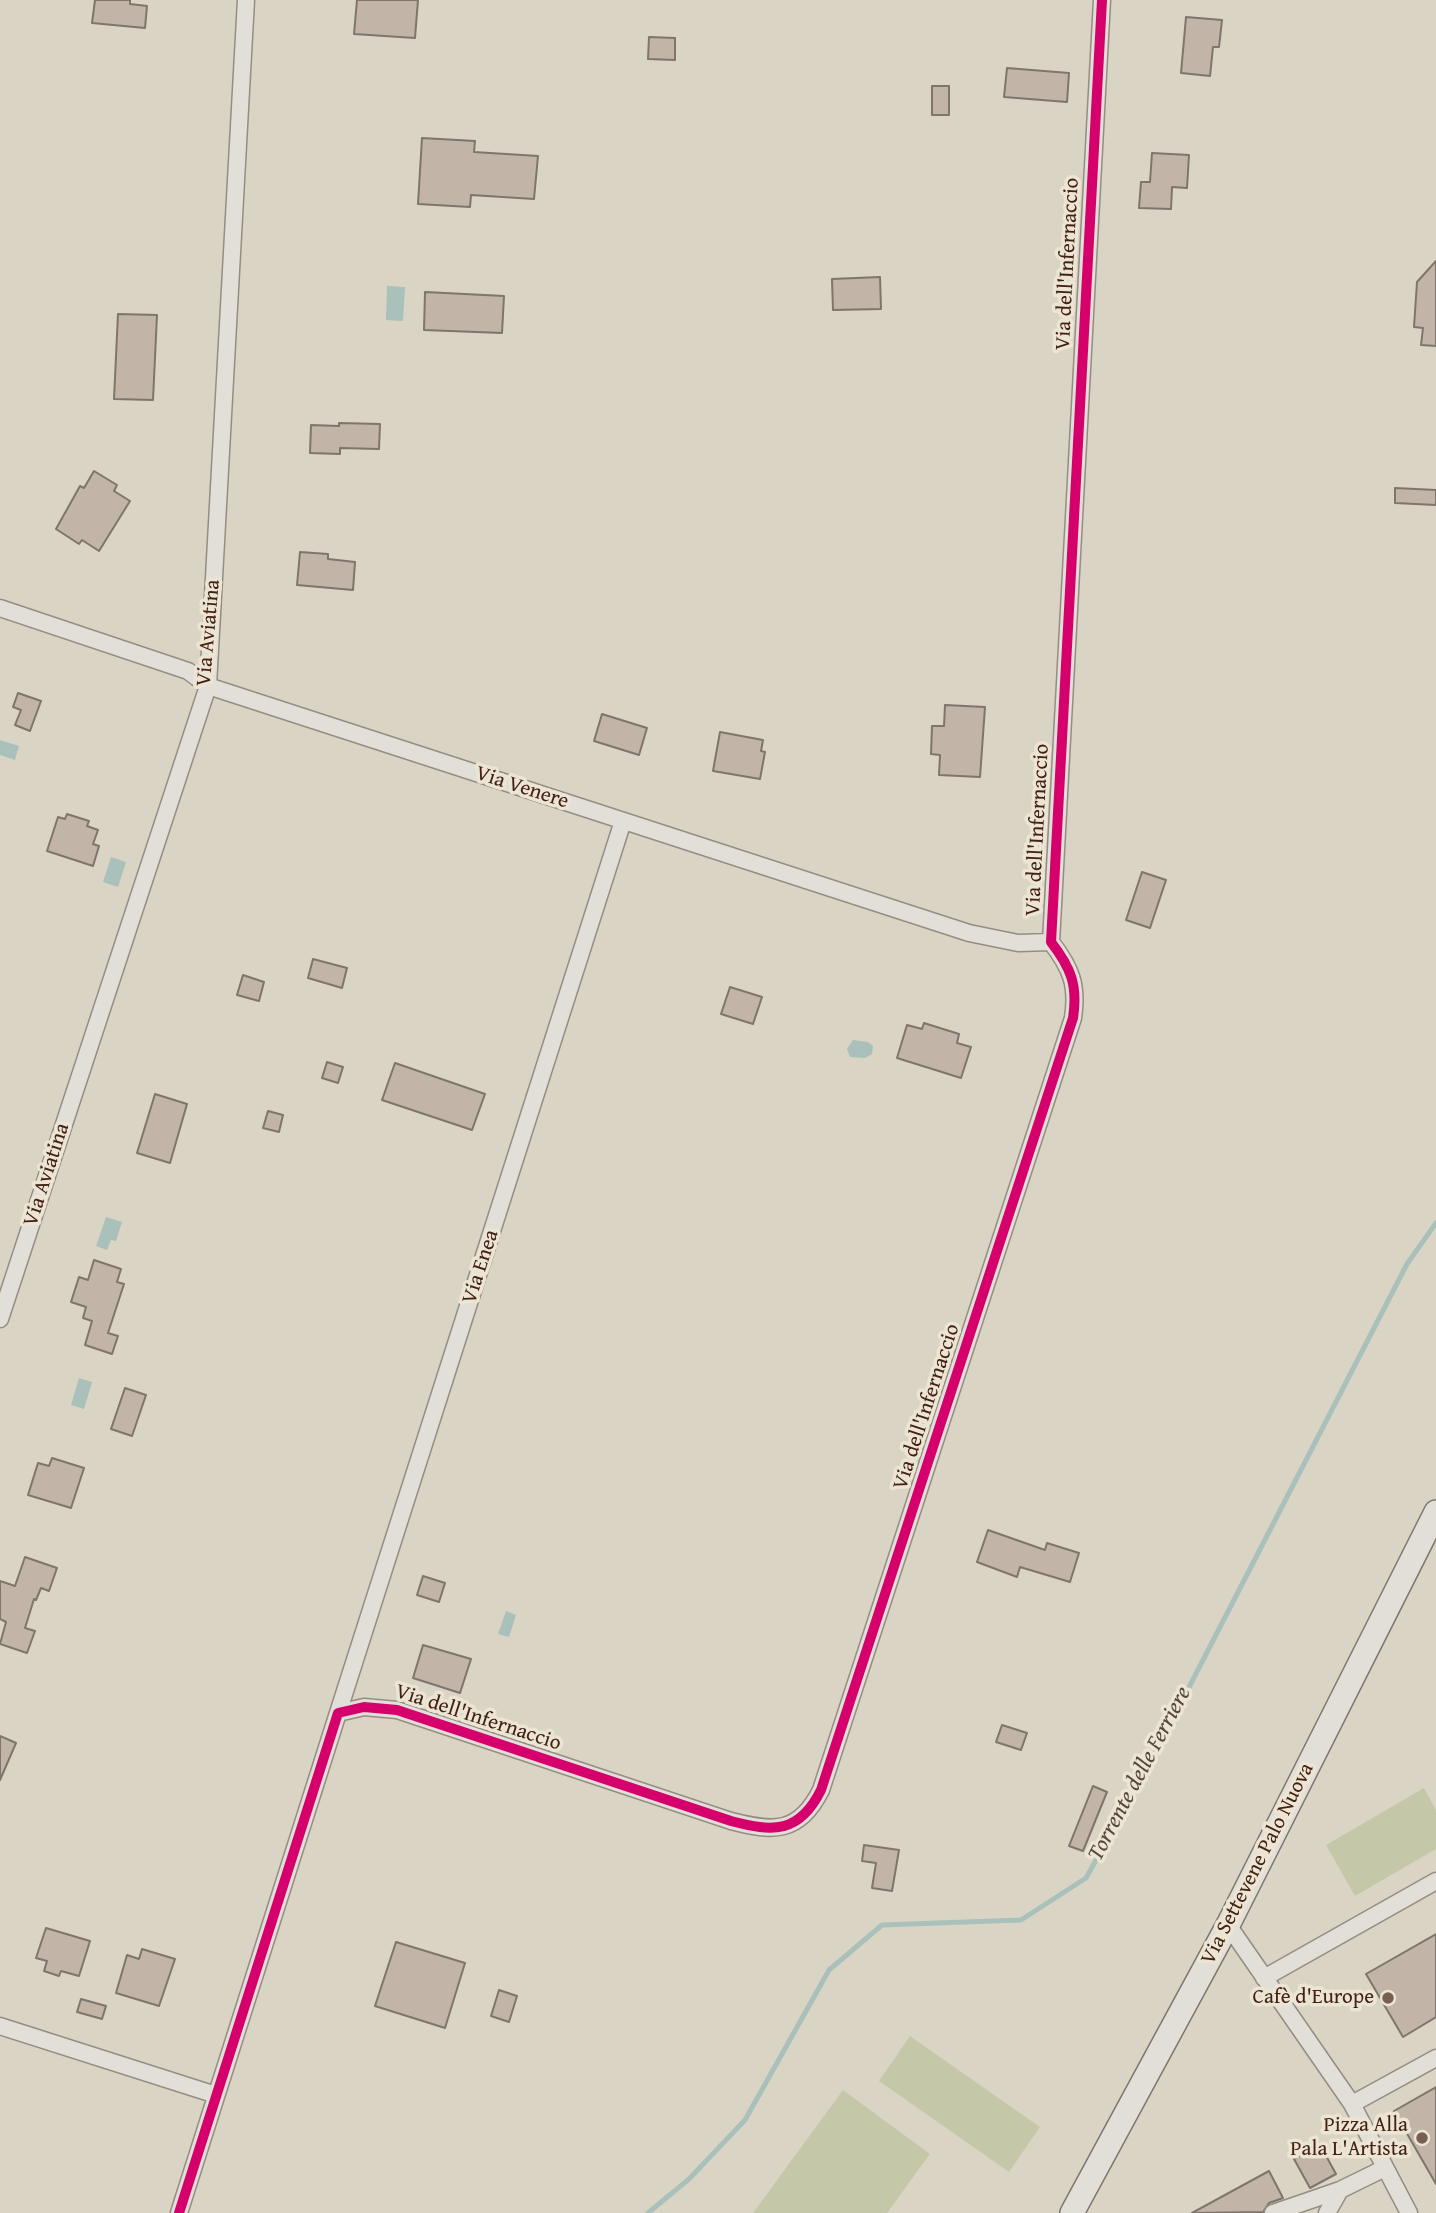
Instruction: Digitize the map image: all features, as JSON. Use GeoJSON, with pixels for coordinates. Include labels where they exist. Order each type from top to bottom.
{"type":"FeatureCollection","features":[{"type":"Feature","properties":{"kind":"main road","name":"Via Settevene Palo Nuova"},"geometry":{"type":"LineString","coordinates":[[1072,2213],[1228,1925],[1436,1512]]}},
{"type":"Feature","properties":{"kind":"street","name":"Via Aviatina"},"geometry":{"type":"LineString","coordinates":[[0,1318],[208,686],[246,0]]}},
{"type":"Feature","properties":{"kind":"street","name":"Via dell'Infernaccio"},"geometry":{"type":"LineString","coordinates":[[338,1713],[369,1706],[397,1710],[754,1827],[778,1829],[789,1825],[805,1814],[824,1783],[1071,1027],[1075,1001],[1073,978],[1051,942],[1102,0]]}},
{"type":"Feature","properties":{"kind":"street","name":"Via Venere"},"geometry":{"type":"LineString","coordinates":[[0,608],[188,671],[208,686],[979,936],[1018,943],[1051,942]]}},
{"type":"Feature","properties":{"kind":"street","name":"Via Enea"},"geometry":{"type":"LineString","coordinates":[[338,1713],[623,821]]}},
{"type":"Feature","properties":{"kind":"street"},"geometry":{"type":"LineString","coordinates":[[180,2213],[338,1713]]}},
{"type":"Feature","properties":{"kind":"street"},"geometry":{"type":"LineString","coordinates":[[1264,1978],[1436,1881]]}},
{"type":"Feature","properties":{"kind":"street"},"geometry":{"type":"LineString","coordinates":[[1228,1925],[1352,2104],[1409,2213]]}},
{"type":"Feature","properties":{"kind":"street"},"geometry":{"type":"LineString","coordinates":[[0,2026],[216,2095]]}},
{"type":"Feature","properties":{"kind":"street"},"geometry":{"type":"LineString","coordinates":[[1352,2104],[1436,2057]]}},
{"type":"Feature","properties":{"kind":"street"},"geometry":{"type":"LineString","coordinates":[[1272,2213],[1340,2190],[1385,2168]]}},
{"type":"Feature","properties":{"kind":"street"},"geometry":{"type":"LineString","coordinates":[[1327,2213],[1340,2190]]}},
{"type":"Feature","properties":{"kind":"green space"},"geometry":{"type":"Polygon","coordinates":[[[1424,1788],[1436,1810],[1436,1849],[1355,1896],[1326,1845],[1424,1788]]]}},
{"type":"Feature","properties":{"kind":"green space"},"geometry":{"type":"Polygon","coordinates":[[[910,2036],[1040,2127],[1009,2172],[879,2081],[910,2036]]]}},
{"type":"Feature","properties":{"kind":"green space"},"geometry":{"type":"Polygon","coordinates":[[[843,2090],[930,2154],[887,2213],[753,2213],[843,2090]]]}},
{"type":"Feature","properties":{"kind":"water"},"geometry":{"type":"Polygon","coordinates":[[[387,286],[405,287],[403,321],[386,320],[387,286]]]}},
{"type":"Feature","properties":{"kind":"water"},"geometry":{"type":"Polygon","coordinates":[[[0,740],[19,746],[15,760],[0,755],[0,740]]]}},
{"type":"Feature","properties":{"kind":"water"},"geometry":{"type":"Polygon","coordinates":[[[111,857],[126,862],[118,887],[103,882],[111,857]]]}},
{"type":"Feature","properties":{"kind":"water"},"geometry":{"type":"Polygon","coordinates":[[[853,1040],[868,1042],[873,1046],[872,1054],[865,1058],[850,1057],[847,1049],[853,1040]]]}},
{"type":"Feature","properties":{"kind":"water"},"geometry":{"type":"Polygon","coordinates":[[[106,1217],[122,1222],[116,1241],[111,1240],[107,1250],[96,1246],[106,1217]]]}},
{"type":"Feature","properties":{"kind":"water"},"geometry":{"type":"Polygon","coordinates":[[[79,1378],[92,1382],[84,1409],[71,1405],[79,1378]]]}},
{"type":"Feature","properties":{"kind":"water"},"geometry":{"type":"Polygon","coordinates":[[[506,1611],[516,1615],[509,1637],[498,1634],[506,1611]]]}},
{"type":"Feature","properties":{"kind":"building"},"geometry":{"type":"Polygon","coordinates":[[[95,0],[130,0],[130,4],[147,6],[145,28],[92,23],[95,0]]]}},
{"type":"Feature","properties":{"kind":"building"},"geometry":{"type":"Polygon","coordinates":[[[357,0],[418,0],[415,38],[354,34],[357,0]]]}},
{"type":"Feature","properties":{"kind":"building"},"geometry":{"type":"Polygon","coordinates":[[[1186,17],[1222,20],[1219,47],[1213,47],[1210,76],[1181,73],[1186,17]]]}},
{"type":"Feature","properties":{"kind":"building"},"geometry":{"type":"Polygon","coordinates":[[[649,37],[675,38],[675,60],[648,59],[649,37]]]}},
{"type":"Feature","properties":{"kind":"building"},"geometry":{"type":"Polygon","coordinates":[[[1007,68],[1069,73],[1067,102],[1004,97],[1007,68]]]}},
{"type":"Feature","properties":{"kind":"building"},"geometry":{"type":"Polygon","coordinates":[[[932,86],[949,86],[949,115],[932,115],[932,86]]]}},
{"type":"Feature","properties":{"kind":"building"},"geometry":{"type":"Polygon","coordinates":[[[422,138],[475,141],[474,152],[538,156],[534,199],[471,195],[470,207],[418,204],[422,138]]]}},
{"type":"Feature","properties":{"kind":"building"},"geometry":{"type":"Polygon","coordinates":[[[1152,153],[1189,155],[1187,188],[1172,187],[1171,209],[1139,208],[1141,182],[1150,182],[1152,153]]]}},
{"type":"Feature","properties":{"kind":"building"},"geometry":{"type":"Polygon","coordinates":[[[1436,261],[1436,346],[1421,345],[1423,328],[1414,327],[1417,282],[1436,261]]]}},
{"type":"Feature","properties":{"kind":"building"},"geometry":{"type":"Polygon","coordinates":[[[880,277],[881,309],[833,310],[832,279],[880,277]]]}},
{"type":"Feature","properties":{"kind":"building"},"geometry":{"type":"Polygon","coordinates":[[[425,292],[504,296],[502,333],[424,330],[425,292]]]}},
{"type":"Feature","properties":{"kind":"building"},"geometry":{"type":"Polygon","coordinates":[[[118,314],[157,315],[153,400],[114,399],[118,314]]]}},
{"type":"Feature","properties":{"kind":"building"},"geometry":{"type":"Polygon","coordinates":[[[339,423],[380,424],[379,449],[340,448],[340,454],[310,453],[311,425],[339,426],[339,423]]]}},
{"type":"Feature","properties":{"kind":"building"},"geometry":{"type":"Polygon","coordinates":[[[94,471],[117,485],[114,491],[130,501],[99,551],[82,540],[79,544],[56,529],[80,486],[84,488],[94,471]]]}},
{"type":"Feature","properties":{"kind":"building"},"geometry":{"type":"Polygon","coordinates":[[[1395,488],[1436,490],[1436,505],[1395,503],[1395,488]]]}},
{"type":"Feature","properties":{"kind":"building"},"geometry":{"type":"Polygon","coordinates":[[[300,552],[328,554],[328,559],[355,562],[353,590],[297,585],[300,552]]]}},
{"type":"Feature","properties":{"kind":"building"},"geometry":{"type":"Polygon","coordinates":[[[18,693],[41,701],[30,731],[15,725],[21,710],[13,707],[18,693]]]}},
{"type":"Feature","properties":{"kind":"building"},"geometry":{"type":"Polygon","coordinates":[[[945,705],[985,707],[980,777],[939,775],[940,755],[931,754],[932,726],[944,726],[945,705]]]}},
{"type":"Feature","properties":{"kind":"building"},"geometry":{"type":"Polygon","coordinates":[[[602,714],[647,728],[639,755],[594,741],[602,714]]]}},
{"type":"Feature","properties":{"kind":"building"},"geometry":{"type":"Polygon","coordinates":[[[720,732],[763,740],[761,751],[765,752],[760,779],[713,771],[720,732]]]}},
{"type":"Feature","properties":{"kind":"building"},"geometry":{"type":"Polygon","coordinates":[[[67,814],[89,821],[87,826],[98,830],[93,844],[99,846],[93,866],[47,851],[58,817],[65,819],[67,814]]]}},
{"type":"Feature","properties":{"kind":"building"},"geometry":{"type":"Polygon","coordinates":[[[1142,872],[1166,880],[1150,928],[1126,920],[1142,872]]]}},
{"type":"Feature","properties":{"kind":"building"},"geometry":{"type":"Polygon","coordinates":[[[313,959],[347,968],[342,988],[308,978],[313,959]]]}},
{"type":"Feature","properties":{"kind":"building"},"geometry":{"type":"Polygon","coordinates":[[[243,975],[264,982],[259,1001],[237,995],[243,975]]]}},
{"type":"Feature","properties":{"kind":"building"},"geometry":{"type":"Polygon","coordinates":[[[730,987],[762,997],[753,1024],[721,1014],[730,987]]]}},
{"type":"Feature","properties":{"kind":"building"},"geometry":{"type":"Polygon","coordinates":[[[924,1023],[959,1034],[957,1043],[971,1047],[961,1078],[897,1058],[907,1025],[922,1029],[924,1023]]]}},
{"type":"Feature","properties":{"kind":"building"},"geometry":{"type":"Polygon","coordinates":[[[327,1062],[343,1067],[338,1083],[322,1078],[327,1062]]]}},
{"type":"Feature","properties":{"kind":"building"},"geometry":{"type":"Polygon","coordinates":[[[395,1063],[485,1094],[472,1130],[382,1100],[395,1063]]]}},
{"type":"Feature","properties":{"kind":"building"},"geometry":{"type":"Polygon","coordinates":[[[155,1094],[187,1104],[170,1163],[137,1153],[155,1094]]]}},
{"type":"Feature","properties":{"kind":"building"},"geometry":{"type":"Polygon","coordinates":[[[268,1111],[283,1115],[279,1132],[263,1128],[268,1111]]]}},
{"type":"Feature","properties":{"kind":"building"},"geometry":{"type":"Polygon","coordinates":[[[94,1260],[121,1269],[117,1282],[124,1284],[108,1333],[118,1336],[112,1354],[85,1345],[92,1321],[83,1318],[86,1307],[71,1302],[79,1277],[88,1280],[94,1260]]]}},
{"type":"Feature","properties":{"kind":"building"},"geometry":{"type":"Polygon","coordinates":[[[125,1388],[146,1395],[132,1436],[111,1429],[125,1388]]]}},
{"type":"Feature","properties":{"kind":"building"},"geometry":{"type":"Polygon","coordinates":[[[52,1458],[84,1468],[71,1508],[28,1495],[38,1463],[49,1466],[52,1458]]]}},
{"type":"Feature","properties":{"kind":"building"},"geometry":{"type":"Polygon","coordinates":[[[988,1530],[1045,1550],[1047,1543],[1079,1553],[1070,1582],[1020,1567],[1017,1577],[977,1562],[988,1530]]]}},
{"type":"Feature","properties":{"kind":"building"},"geometry":{"type":"Polygon","coordinates":[[[25,1557],[57,1568],[49,1591],[41,1588],[36,1600],[34,1599],[25,1628],[35,1631],[27,1653],[0,1644],[6,1622],[0,1619],[0,1581],[15,1586],[25,1557]]]}},
{"type":"Feature","properties":{"kind":"building"},"geometry":{"type":"Polygon","coordinates":[[[423,1576],[445,1583],[439,1602],[417,1595],[423,1576]]]}},
{"type":"Feature","properties":{"kind":"building"},"geometry":{"type":"Polygon","coordinates":[[[423,1645],[471,1659],[460,1693],[413,1678],[423,1645]]]}},
{"type":"Feature","properties":{"kind":"building"},"geometry":{"type":"Polygon","coordinates":[[[1002,1725],[1027,1733],[1021,1750],[996,1742],[1002,1725]]]}},
{"type":"Feature","properties":{"kind":"building"},"geometry":{"type":"Polygon","coordinates":[[[0,1736],[16,1743],[0,1780],[0,1736]]]}},
{"type":"Feature","properties":{"kind":"building"},"geometry":{"type":"Polygon","coordinates":[[[1093,1786],[1107,1792],[1083,1851],[1069,1846],[1093,1786]]]}},
{"type":"Feature","properties":{"kind":"building"},"geometry":{"type":"Polygon","coordinates":[[[864,1845],[899,1850],[892,1891],[872,1888],[876,1863],[862,1861],[864,1845]]]}},
{"type":"Feature","properties":{"kind":"building"},"geometry":{"type":"Polygon","coordinates":[[[46,1928],[90,1941],[79,1976],[61,1971],[59,1976],[44,1971],[47,1961],[36,1958],[46,1928]]]}},
{"type":"Feature","properties":{"kind":"building"},"geometry":{"type":"Polygon","coordinates":[[[1436,1934],[1436,2017],[1403,2037],[1366,1974],[1436,1934]]]}},
{"type":"Feature","properties":{"kind":"building"},"geometry":{"type":"Polygon","coordinates":[[[396,1942],[465,1963],[445,2028],[375,2006],[396,1942]]]}},
{"type":"Feature","properties":{"kind":"building"},"geometry":{"type":"Polygon","coordinates":[[[142,1949],[175,1959],[159,2006],[116,1993],[127,1955],[139,1959],[142,1949]]]}},
{"type":"Feature","properties":{"kind":"building"},"geometry":{"type":"Polygon","coordinates":[[[499,1990],[517,1996],[509,2022],[491,2016],[499,1990]]]}},
{"type":"Feature","properties":{"kind":"building"},"geometry":{"type":"Polygon","coordinates":[[[81,1999],[106,2006],[102,2019],[77,2012],[81,1999]]]}},
{"type":"Feature","properties":{"kind":"building"},"geometry":{"type":"Polygon","coordinates":[[[1436,2087],[1436,2184],[1394,2111],[1436,2087]]]}},
{"type":"Feature","properties":{"kind":"building"},"geometry":{"type":"Polygon","coordinates":[[[1320,2145],[1336,2174],[1310,2188],[1294,2159],[1320,2145]]]}},
{"type":"Feature","properties":{"kind":"building"},"geometry":{"type":"Polygon","coordinates":[[[1269,2171],[1283,2198],[1269,2203],[1263,2212],[1192,2213],[1269,2171]]]}},
{"type":"Feature","properties":{"kind":"waterway","name":"Torrente delle Ferriere"},"geometry":{"type":"LineString","coordinates":[[648,2213],[689,2179],[745,2120],[829,1970],[882,1925],[1021,1920],[1086,1878],[1151,1761],[1407,1264],[1436,1223]]}},
{"type":"Feature","properties":{"kind":"cycle path"},"geometry":{"type":"LineString","coordinates":[[179,2213],[338,1713],[364,1707],[397,1710],[731,1821],[760,1827],[772,1828],[794,1822],[804,1815],[821,1790],[1073,1018],[1074,986],[1064,960],[1051,942],[1102,0]]}},
{"type":"Feature","properties":{"kind":"place","name":"Cafè d'Europe"},"geometry":{"type":"Point","coordinates":[1388,1998]}},
{"type":"Feature","properties":{"kind":"place","name":"Pizza Alla Pala L'Artista"},"geometry":{"type":"Point","coordinates":[1422,2138]}}]}
